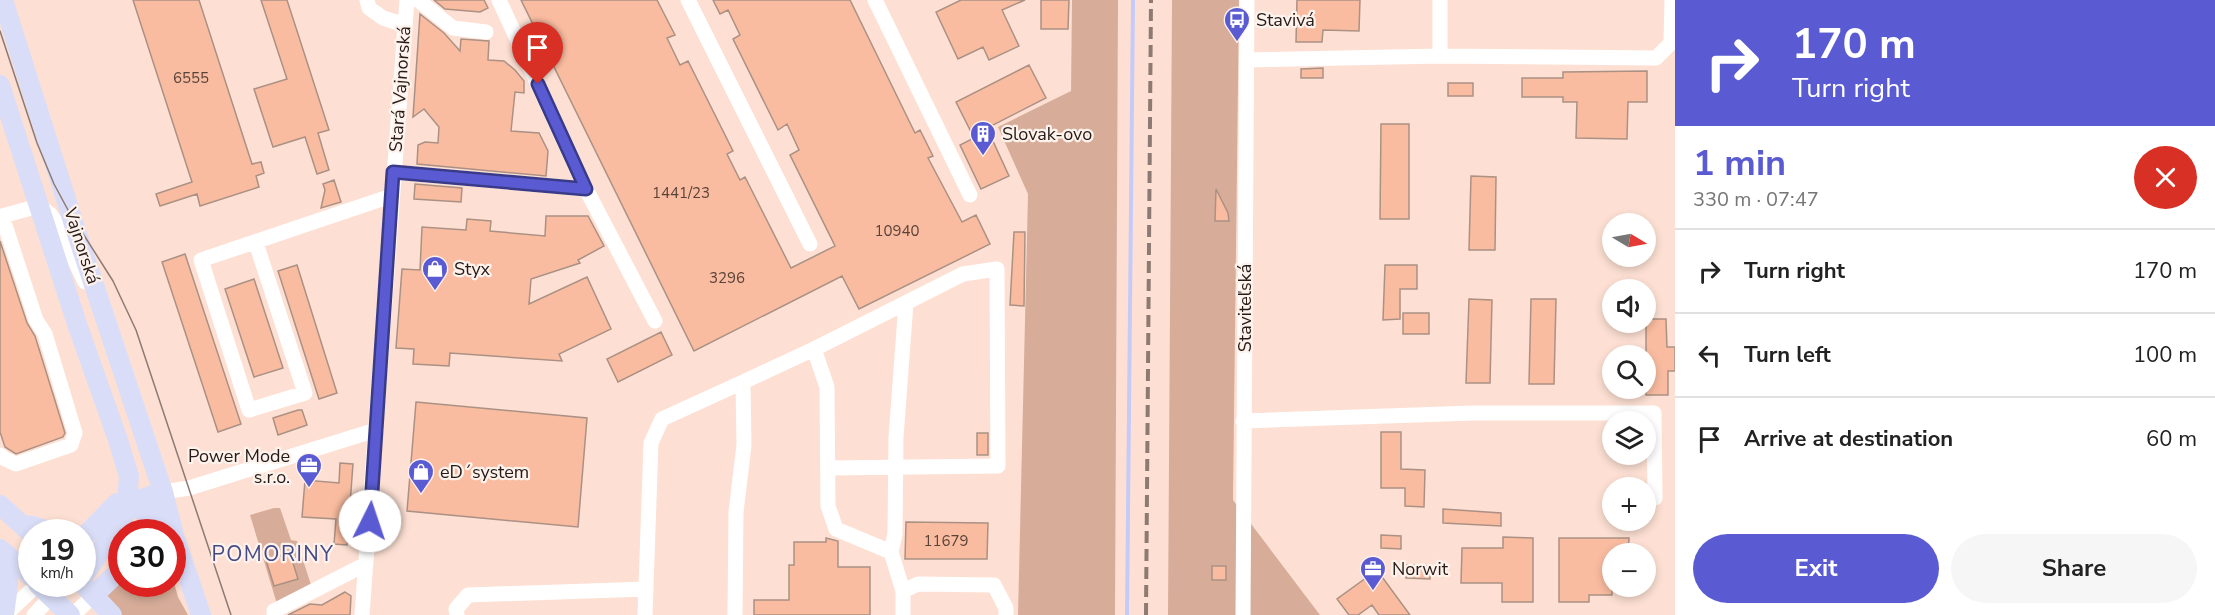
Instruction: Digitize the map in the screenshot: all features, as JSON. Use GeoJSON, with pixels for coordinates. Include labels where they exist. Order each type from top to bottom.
{"type":"FeatureCollection","features":[{"type":"Feature","properties":{"kind":"main road","name":"Vajnorská"},"geometry":{"type":"LineString","coordinates":[[3,0],[163,492],[169,519]]}},
{"type":"Feature","properties":{"kind":"main road","name":"Vajnorská"},"geometry":{"type":"LineString","coordinates":[[0,84],[77,324],[126,465],[129,485],[128,503],[121,522],[96,558]]}},
{"type":"Feature","properties":{"kind":"main road"},"geometry":{"type":"LineString","coordinates":[[96,523],[114,505],[163,492]]}},
{"type":"Feature","properties":{"kind":"main road"},"geometry":{"type":"LineString","coordinates":[[149,519],[163,492]]}},
{"type":"Feature","properties":{"kind":"main road"},"geometry":{"type":"LineString","coordinates":[[128,503],[142,519]]}},
{"type":"Feature","properties":{"kind":"main road"},"geometry":{"type":"LineString","coordinates":[[0,505],[18,522]]}},
{"type":"Feature","properties":{"kind":"main road"},"geometry":{"type":"LineString","coordinates":[[2,551],[18,565]]}},
{"type":"Feature","properties":{"kind":"main road"},"geometry":{"type":"LineString","coordinates":[[2,551],[8,585],[5,615]]}},
{"type":"Feature","properties":{"kind":"main road"},"geometry":{"type":"LineString","coordinates":[[186,573],[201,615]]}},
{"type":"Feature","properties":{"kind":"main road"},"geometry":{"type":"LineString","coordinates":[[56,597],[71,615]]}},
{"type":"Feature","properties":{"kind":"main road"},"geometry":{"type":"LineString","coordinates":[[71,615],[72,597]]}},
{"type":"Feature","properties":{"kind":"main road"},"geometry":{"type":"LineString","coordinates":[[95,597],[112,615]]}},
{"type":"Feature","properties":{"kind":"street"},"geometry":{"type":"LineString","coordinates":[[367,0],[369,8],[384,18],[405,26]]}},
{"type":"Feature","properties":{"kind":"street","name":"Stará Vajnorská"},"geometry":{"type":"LineString","coordinates":[[362,615],[407,0]]}},
{"type":"Feature","properties":{"kind":"street"},"geometry":{"type":"LineString","coordinates":[[418,0],[453,28],[486,32]]}},
{"type":"Feature","properties":{"kind":"street"},"geometry":{"type":"LineString","coordinates":[[499,0],[586,189],[656,321]]}},
{"type":"Feature","properties":{"kind":"street"},"geometry":{"type":"LineString","coordinates":[[688,0],[810,244]]}},
{"type":"Feature","properties":{"kind":"street"},"geometry":{"type":"LineString","coordinates":[[874,0],[970,195]]}},
{"type":"Feature","properties":{"kind":"street","name":"Staviteľská"},"geometry":{"type":"LineString","coordinates":[[1243,615],[1247,0]]}},
{"type":"Feature","properties":{"kind":"street"},"geometry":{"type":"LineString","coordinates":[[1440,0],[1440,56]]}},
{"type":"Feature","properties":{"kind":"street"},"geometry":{"type":"LineString","coordinates":[[1247,60],[1440,56],[1656,58],[1671,43],[1672,0]]}},
{"type":"Feature","properties":{"kind":"street"},"geometry":{"type":"LineString","coordinates":[[393,172],[586,189]]}},
{"type":"Feature","properties":{"kind":"street"},"geometry":{"type":"LineString","coordinates":[[256,243],[305,393],[249,410],[201,260],[391,196]]}},
{"type":"Feature","properties":{"kind":"street"},"geometry":{"type":"LineString","coordinates":[[0,455],[16,464],[71,445],[75,433],[45,334],[36,320],[2,216],[39,206],[50,214],[57,224],[114,345]]}},
{"type":"Feature","properties":{"kind":"street"},"geometry":{"type":"LineString","coordinates":[[645,615],[651,443],[662,419],[814,349],[963,274],[997,269],[998,466],[828,468]]}},
{"type":"Feature","properties":{"kind":"street"},"geometry":{"type":"LineString","coordinates":[[903,615],[903,591],[891,552],[895,534],[896,437],[906,303]]}},
{"type":"Feature","properties":{"kind":"street"},"geometry":{"type":"LineString","coordinates":[[814,349],[827,387],[828,506],[836,529],[891,552]]}},
{"type":"Feature","properties":{"kind":"street"},"geometry":{"type":"LineString","coordinates":[[735,615],[736,512],[744,446],[743,382]]}},
{"type":"Feature","properties":{"kind":"street"},"geometry":{"type":"LineString","coordinates":[[1244,421],[1473,413],[1612,411],[1654,413],[1655,477]]}},
{"type":"Feature","properties":{"kind":"street"},"geometry":{"type":"LineString","coordinates":[[163,492],[189,488],[375,430]]}},
{"type":"Feature","properties":{"kind":"street"},"geometry":{"type":"LineString","coordinates":[[274,615],[274,611],[366,564]]}},
{"type":"Feature","properties":{"kind":"street"},"geometry":{"type":"LineString","coordinates":[[903,591],[918,584],[994,585],[1006,608],[1006,615]]}},
{"type":"Feature","properties":{"kind":"street"},"geometry":{"type":"LineString","coordinates":[[457,615],[456,609],[468,595],[646,589]]}},
{"type":"Feature","properties":{"kind":"street"},"geometry":{"type":"LineString","coordinates":[[5,615],[32,597]]}},
{"type":"Feature","properties":{"kind":"street"},"geometry":{"type":"LineString","coordinates":[[34,615],[45,603],[46,597]]}},
{"type":"Feature","properties":{"kind":"shaded area"},"geometry":{"type":"Polygon","coordinates":[[[1072,0],[1118,0],[1115,615],[1018,615],[1028,194],[998,127],[1071,91],[1072,0]]]}},
{"type":"Feature","properties":{"kind":"shaded area"},"geometry":{"type":"Polygon","coordinates":[[[1172,0],[1239,0],[1233,500],[1320,615],[1168,615],[1172,0]]]}},
{"type":"Feature","properties":{"kind":"shaded area"},"geometry":{"type":"Polygon","coordinates":[[[280,508],[291,540],[297,541],[311,585],[277,604],[250,515],[280,508]]]}},
{"type":"Feature","properties":{"kind":"shaded area"},"geometry":{"type":"Polygon","coordinates":[[[108,594],[108,597],[178,597],[188,615],[121,615],[105,597],[108,594]]]}},
{"type":"Feature","properties":{"kind":"building"},"geometry":{"type":"Polygon","coordinates":[[[133,0],[199,0],[252,164],[261,162],[264,173],[256,176],[259,187],[200,206],[197,194],[160,206],[156,194],[192,182],[133,0]]]}},
{"type":"Feature","properties":{"kind":"building"},"geometry":{"type":"Polygon","coordinates":[[[261,0],[287,0],[329,130],[318,133],[329,170],[317,174],[305,137],[273,147],[254,89],[287,79],[261,0]]]}},
{"type":"Feature","properties":{"kind":"building"},"geometry":{"type":"Polygon","coordinates":[[[434,0],[484,0],[488,8],[480,12],[445,9],[434,0]]]}},
{"type":"Feature","properties":{"kind":"building"},"geometry":{"type":"Polygon","coordinates":[[[521,0],[657,0],[675,35],[667,38],[680,65],[688,61],[733,151],[727,154],[740,180],[745,177],[791,268],[835,246],[790,155],[799,150],[787,124],[778,130],[733,39],[740,35],[728,10],[720,14],[713,0],[850,0],[915,133],[920,130],[933,156],[928,158],[962,222],[976,215],[990,244],[859,309],[842,276],[694,351],[521,0]]]}},
{"type":"Feature","properties":{"kind":"building"},"geometry":{"type":"Polygon","coordinates":[[[961,0],[1025,0],[1002,10],[1019,46],[989,60],[983,47],[958,59],[936,12],[961,0]]]}},
{"type":"Feature","properties":{"kind":"building"},"geometry":{"type":"Polygon","coordinates":[[[1041,0],[1069,0],[1068,29],[1041,29],[1041,0]]]}},
{"type":"Feature","properties":{"kind":"building"},"geometry":{"type":"Polygon","coordinates":[[[1297,0],[1360,0],[1359,31],[1323,30],[1322,42],[1296,42],[1297,0]]]}},
{"type":"Feature","properties":{"kind":"building"},"geometry":{"type":"Polygon","coordinates":[[[420,14],[444,33],[460,51],[461,39],[489,41],[488,60],[504,61],[524,81],[524,93],[515,92],[511,131],[539,133],[548,151],[546,176],[417,164],[418,145],[425,142],[438,143],[439,127],[424,109],[413,117],[420,14]]]}},
{"type":"Feature","properties":{"kind":"building"},"geometry":{"type":"Polygon","coordinates":[[[1029,65],[1046,98],[987,128],[1009,176],[981,189],[960,145],[974,138],[956,102],[1029,65]]]}},
{"type":"Feature","properties":{"kind":"building"},"geometry":{"type":"Polygon","coordinates":[[[1323,68],[1323,78],[1301,78],[1301,69],[1323,68]]]}},
{"type":"Feature","properties":{"kind":"building"},"geometry":{"type":"Polygon","coordinates":[[[1647,71],[1647,102],[1628,102],[1627,139],[1576,138],[1577,102],[1563,102],[1563,97],[1522,97],[1522,78],[1563,78],[1563,72],[1647,71]]]}},
{"type":"Feature","properties":{"kind":"building"},"geometry":{"type":"Polygon","coordinates":[[[1448,83],[1473,83],[1473,96],[1448,96],[1448,83]]]}},
{"type":"Feature","properties":{"kind":"building"},"geometry":{"type":"Polygon","coordinates":[[[1381,124],[1409,124],[1409,219],[1380,219],[1381,124]]]}},
{"type":"Feature","properties":{"kind":"building"},"geometry":{"type":"Polygon","coordinates":[[[1471,176],[1496,177],[1495,250],[1469,250],[1471,176]]]}},
{"type":"Feature","properties":{"kind":"building"},"geometry":{"type":"Polygon","coordinates":[[[334,180],[341,202],[321,208],[325,190],[323,184],[334,180]]]}},
{"type":"Feature","properties":{"kind":"building"},"geometry":{"type":"Polygon","coordinates":[[[415,184],[462,188],[461,202],[414,199],[415,184]]]}},
{"type":"Feature","properties":{"kind":"building"},"geometry":{"type":"Polygon","coordinates":[[[1216,189],[1228,213],[1229,221],[1215,221],[1216,189]]]}},
{"type":"Feature","properties":{"kind":"building"},"geometry":{"type":"Polygon","coordinates":[[[546,216],[588,216],[604,246],[578,260],[580,263],[531,279],[529,304],[587,277],[611,329],[559,354],[562,361],[450,353],[449,366],[413,364],[414,349],[396,348],[402,269],[420,270],[422,227],[466,230],[467,219],[491,221],[490,231],[545,236],[546,216]]]}},
{"type":"Feature","properties":{"kind":"building"},"geometry":{"type":"Polygon","coordinates":[[[1014,232],[1025,232],[1024,306],[1010,305],[1014,232]]]}},
{"type":"Feature","properties":{"kind":"building"},"geometry":{"type":"Polygon","coordinates":[[[0,241],[27,323],[35,336],[65,433],[63,437],[16,454],[5,447],[0,432],[0,241]]]}},
{"type":"Feature","properties":{"kind":"building"},"geometry":{"type":"Polygon","coordinates":[[[185,254],[241,424],[218,432],[162,262],[185,254]]]}},
{"type":"Feature","properties":{"kind":"building"},"geometry":{"type":"Polygon","coordinates":[[[297,265],[337,393],[319,399],[278,271],[297,265]]]}},
{"type":"Feature","properties":{"kind":"building"},"geometry":{"type":"Polygon","coordinates":[[[1385,265],[1417,265],[1417,289],[1400,289],[1400,319],[1383,320],[1385,265]]]}},
{"type":"Feature","properties":{"kind":"building"},"geometry":{"type":"Polygon","coordinates":[[[254,279],[283,368],[254,377],[225,289],[254,279]]]}},
{"type":"Feature","properties":{"kind":"building"},"geometry":{"type":"Polygon","coordinates":[[[1469,299],[1492,300],[1490,383],[1466,383],[1469,299]]]}},
{"type":"Feature","properties":{"kind":"building"},"geometry":{"type":"Polygon","coordinates":[[[1531,299],[1556,299],[1554,384],[1529,384],[1531,299]]]}},
{"type":"Feature","properties":{"kind":"building"},"geometry":{"type":"Polygon","coordinates":[[[1403,313],[1429,313],[1429,334],[1403,334],[1403,313]]]}},
{"type":"Feature","properties":{"kind":"building"},"geometry":{"type":"Polygon","coordinates":[[[1656,319],[1666,319],[1667,347],[1675,347],[1675,371],[1668,371],[1668,395],[1656,395],[1656,345],[1646,345],[1646,333],[1656,333],[1656,319]]]}},
{"type":"Feature","properties":{"kind":"building"},"geometry":{"type":"Polygon","coordinates":[[[661,332],[672,355],[618,382],[607,359],[661,332]]]}},
{"type":"Feature","properties":{"kind":"building"},"geometry":{"type":"Polygon","coordinates":[[[416,402],[587,418],[578,527],[407,511],[416,402]]]}},
{"type":"Feature","properties":{"kind":"building"},"geometry":{"type":"Polygon","coordinates":[[[302,410],[307,425],[278,435],[273,418],[302,410]]]}},
{"type":"Feature","properties":{"kind":"building"},"geometry":{"type":"Polygon","coordinates":[[[1381,432],[1401,432],[1401,469],[1425,470],[1424,507],[1405,506],[1405,488],[1381,488],[1381,432]]]}},
{"type":"Feature","properties":{"kind":"building"},"geometry":{"type":"Polygon","coordinates":[[[977,433],[988,433],[988,455],[977,455],[977,433]]]}},
{"type":"Feature","properties":{"kind":"building"},"geometry":{"type":"Polygon","coordinates":[[[340,463],[353,464],[347,545],[334,544],[336,519],[302,517],[305,480],[339,483],[340,463]]]}},
{"type":"Feature","properties":{"kind":"building"},"geometry":{"type":"Polygon","coordinates":[[[1443,509],[1501,513],[1501,526],[1443,523],[1443,509]]]}},
{"type":"Feature","properties":{"kind":"building"},"geometry":{"type":"Polygon","coordinates":[[[906,522],[988,523],[987,559],[905,559],[906,522]]]}},
{"type":"Feature","properties":{"kind":"building"},"geometry":{"type":"Polygon","coordinates":[[[1381,535],[1401,536],[1401,549],[1381,548],[1381,535]]]}},
{"type":"Feature","properties":{"kind":"building"},"geometry":{"type":"Polygon","coordinates":[[[1503,537],[1533,538],[1533,602],[1502,602],[1502,583],[1461,583],[1462,548],[1503,548],[1503,537]]]}},
{"type":"Feature","properties":{"kind":"building"},"geometry":{"type":"Polygon","coordinates":[[[826,538],[838,541],[838,567],[870,567],[870,615],[754,615],[754,600],[789,600],[789,565],[794,565],[794,542],[826,542],[826,538]]]}},
{"type":"Feature","properties":{"kind":"building"},"geometry":{"type":"Polygon","coordinates":[[[1559,538],[1629,538],[1629,543],[1602,543],[1602,595],[1589,595],[1589,602],[1559,602],[1559,538]]]}},
{"type":"Feature","properties":{"kind":"building"},"geometry":{"type":"Polygon","coordinates":[[[290,553],[298,579],[274,586],[266,560],[290,553]]]}},
{"type":"Feature","properties":{"kind":"building"},"geometry":{"type":"Polygon","coordinates":[[[1406,565],[1430,566],[1430,579],[1406,578],[1406,565]]]}},
{"type":"Feature","properties":{"kind":"building"},"geometry":{"type":"Polygon","coordinates":[[[1212,566],[1226,566],[1226,580],[1212,580],[1212,566]]]}},
{"type":"Feature","properties":{"kind":"building"},"geometry":{"type":"Polygon","coordinates":[[[1377,570],[1410,615],[1379,615],[1372,605],[1358,615],[1349,615],[1337,599],[1377,570]]]}},
{"type":"Feature","properties":{"kind":"building"},"geometry":{"type":"Polygon","coordinates":[[[345,592],[351,596],[350,615],[288,615],[310,604],[322,605],[345,592]]]}},
{"type":"Feature","properties":{"kind":"waterway"},"geometry":{"type":"LineString","coordinates":[[1127,615],[1133,0]]}},
{"type":"Feature","properties":{"kind":"tram line"},"geometry":{"type":"LineString","coordinates":[[0,31],[37,143],[54,184],[113,281],[136,330],[231,615]]}},
{"type":"Feature","properties":{"kind":"railway"},"geometry":{"type":"LineString","coordinates":[[1146,615],[1151,0]]}},
{"type":"Feature","properties":{"kind":"place","name":"Stavivá"},"geometry":{"type":"Point","coordinates":[1237,43]}},
{"type":"Feature","properties":{"kind":"place","name":"Slovak-ovo"},"geometry":{"type":"Point","coordinates":[983,157]}},
{"type":"Feature","properties":{"kind":"place","name":"Styx"},"geometry":{"type":"Point","coordinates":[435,292]}},
{"type":"Feature","properties":{"kind":"place","name":"Power Mode s.r.o."},"geometry":{"type":"Point","coordinates":[309,489]}},
{"type":"Feature","properties":{"kind":"place","name":"eD´system"},"geometry":{"type":"Point","coordinates":[421,495]}},
{"type":"Feature","properties":{"kind":"place","name":"Norwit"},"geometry":{"type":"Point","coordinates":[1373,592]}},
{"type":"Feature","properties":{"kind":"district","name":"POMORINY"},"geometry":{"type":"Point","coordinates":[273,554]}},
{"type":"Feature","properties":{"kind":"route"},"geometry":{"type":"LineString","coordinates":[[370,521],[393,172],[586,189],[538,84]]}}]}
